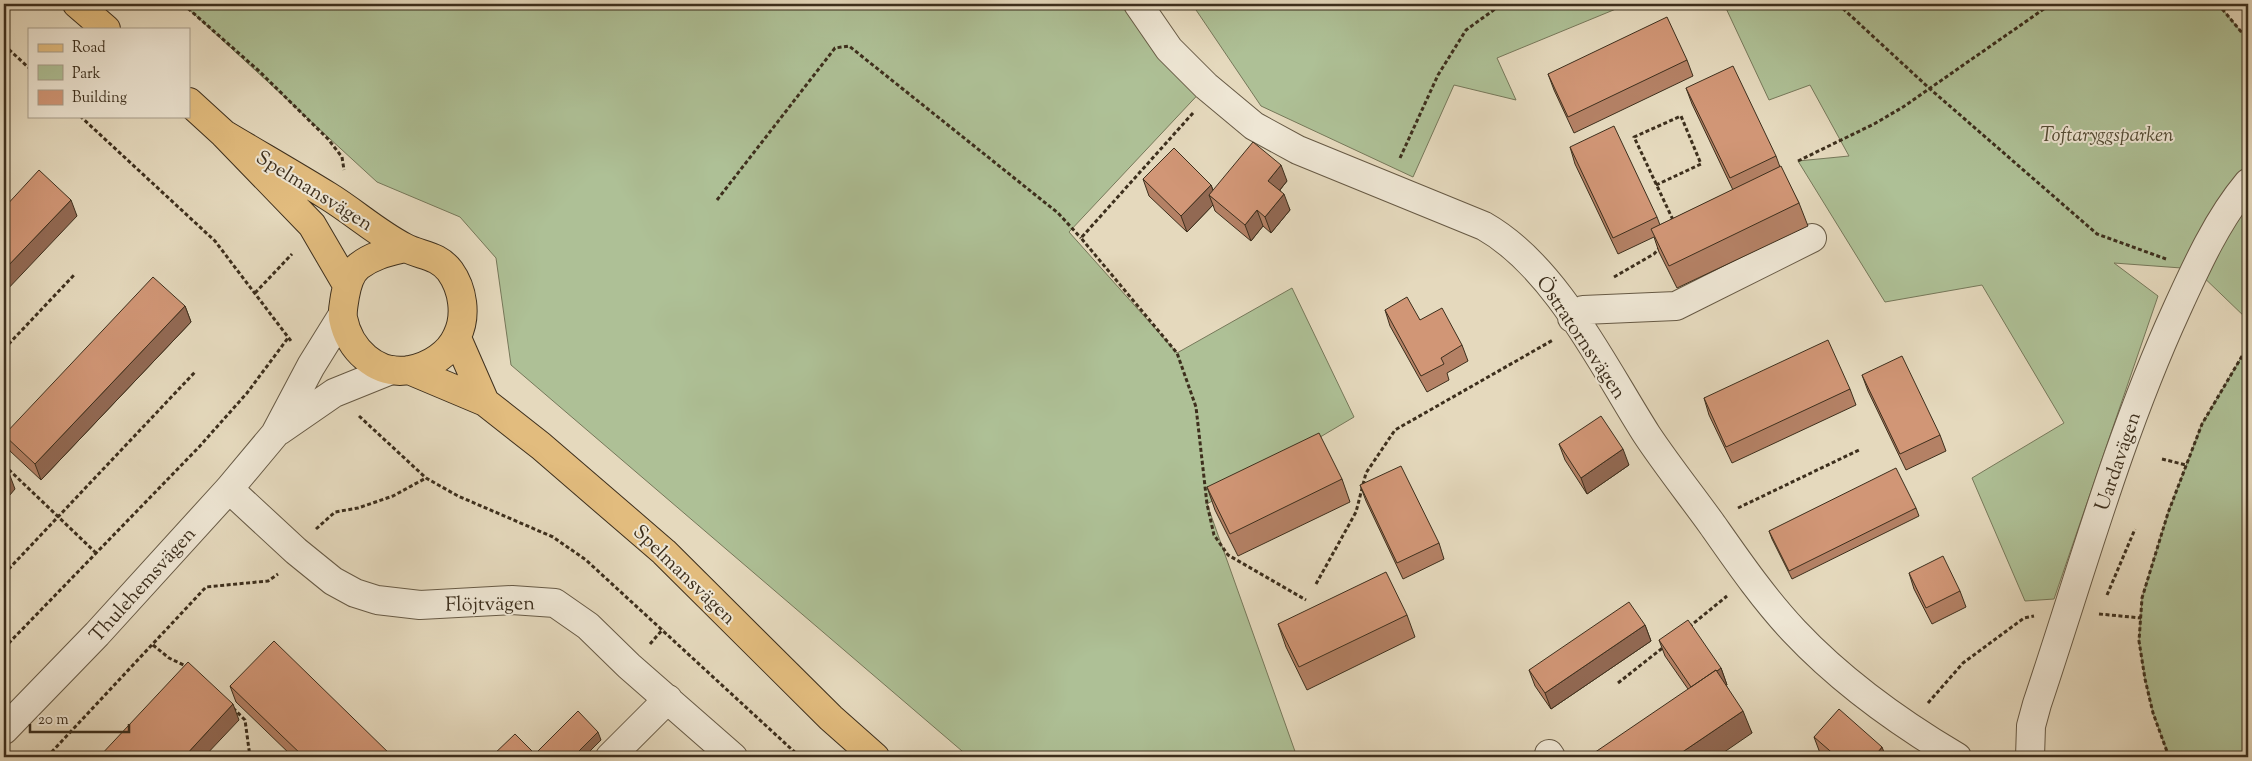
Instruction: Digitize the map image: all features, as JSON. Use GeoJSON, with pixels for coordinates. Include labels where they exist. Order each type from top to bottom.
{"type":"FeatureCollection","features":[{"type":"Feature","properties":{"kind":"main road"},"geometry":{"type":"LineString","coordinates":[[77,4],[105,28]]}},
{"type":"Feature","properties":{"kind":"main road","name":"Spelmansvägen"},"geometry":{"type":"LineString","coordinates":[[190,103],[224,134],[312,224],[347,285]]}},
{"type":"Feature","properties":{"kind":"main road","name":"Spelmansvägen"},"geometry":{"type":"LineString","coordinates":[[224,134],[329,197],[405,248],[431,255],[450,271],[463,301],[462,326],[456,338],[445,354],[430,364],[400,370]]}},
{"type":"Feature","properties":{"kind":"main road","name":"Spelmansvägen"},"geometry":{"type":"LineString","coordinates":[[405,248],[381,253],[358,266],[347,285],[342,316],[350,341],[368,361],[400,370],[485,402],[606,500],[664,552],[831,718],[875,757]]}},
{"type":"Feature","properties":{"kind":"main road","name":"Spelmansvägen"},"geometry":{"type":"LineString","coordinates":[[456,338],[485,402]]}},
{"type":"Feature","properties":{"kind":"street","name":"Östratornsvägen"},"geometry":{"type":"LineString","coordinates":[[1138,4],[1169,49],[1213,92],[1254,126],[1291,146],[1484,226],[1504,238],[1522,253],[1548,284],[1575,322],[1648,436],[1750,578],[1794,631],[1837,672],[1907,727],[1957,757]]}},
{"type":"Feature","properties":{"kind":"street","name":"Uardavägen"},"geometry":{"type":"LineString","coordinates":[[2030,757],[2031,726],[2037,704],[2070,608],[2118,455],[2156,355],[2195,269],[2238,195],[2248,182]]}},
{"type":"Feature","properties":{"kind":"street"},"geometry":{"type":"LineString","coordinates":[[1575,322],[1582,310],[1676,306],[1812,238]]}},
{"type":"Feature","properties":{"kind":"street","name":"Thulehemsvägen"},"geometry":{"type":"LineString","coordinates":[[4,730],[97,634],[275,434],[311,366],[342,316]]}},
{"type":"Feature","properties":{"kind":"street","name":"Thulehemsvägen"},"geometry":{"type":"LineString","coordinates":[[275,434],[334,393],[400,370]]}},
{"type":"Feature","properties":{"kind":"street","name":"Flöjtvägen"},"geometry":{"type":"LineString","coordinates":[[228,489],[296,551],[333,580],[355,593],[377,600],[420,605],[512,600],[555,603],[588,626],[732,757]]}},
{"type":"Feature","properties":{"kind":"street"},"geometry":{"type":"LineString","coordinates":[[610,757],[668,699]]}},
{"type":"Feature","properties":{"kind":"path"},"geometry":{"type":"LineString","coordinates":[[1386,187],[1438,75],[1466,30],[1502,4]]}},
{"type":"Feature","properties":{"kind":"path"},"geometry":{"type":"LineString","coordinates":[[1838,4],[1928,88],[2097,234],[2195,269]]}},
{"type":"Feature","properties":{"kind":"path"},"geometry":{"type":"LineString","coordinates":[[1798,161],[1874,124],[2051,4]]}},
{"type":"Feature","properties":{"kind":"path"},"geometry":{"type":"LineString","coordinates":[[2218,4],[2248,40]]}},
{"type":"Feature","properties":{"kind":"path"},"geometry":{"type":"LineString","coordinates":[[4,45],[28,67]]}},
{"type":"Feature","properties":{"kind":"path"},"geometry":{"type":"LineString","coordinates":[[717,200],[835,48],[849,46],[1058,213],[1177,353],[1196,406],[1207,504],[1214,535],[1228,555],[1306,600]]}},
{"type":"Feature","properties":{"kind":"path"},"geometry":{"type":"LineString","coordinates":[[1080,238],[1213,92]]}},
{"type":"Feature","properties":{"kind":"path"},"geometry":{"type":"LineString","coordinates":[[1656,185],[1701,164],[1681,116],[1634,137],[1656,185],[1676,227]]}},
{"type":"Feature","properties":{"kind":"path"},"geometry":{"type":"LineString","coordinates":[[82,118],[215,241],[311,366]]}},
{"type":"Feature","properties":{"kind":"path"},"geometry":{"type":"LineString","coordinates":[[1611,278],[1654,254],[1665,241]]}},
{"type":"Feature","properties":{"kind":"path"},"geometry":{"type":"LineString","coordinates":[[4,349],[74,275]]}},
{"type":"Feature","properties":{"kind":"path"},"geometry":{"type":"LineString","coordinates":[[1316,584],[1356,512],[1366,473],[1394,430],[1575,322]]}},
{"type":"Feature","properties":{"kind":"path"},"geometry":{"type":"LineString","coordinates":[[4,648],[95,552],[199,447],[247,393],[288,338]]}},
{"type":"Feature","properties":{"kind":"path"},"geometry":{"type":"LineString","coordinates":[[2169,757],[2153,713],[2145,679],[2139,642],[2142,598],[2168,513],[2202,424],[2248,346]]}},
{"type":"Feature","properties":{"kind":"path"},"geometry":{"type":"LineString","coordinates":[[4,574],[195,372]]}},
{"type":"Feature","properties":{"kind":"path"},"geometry":{"type":"LineString","coordinates":[[334,393],[426,478],[458,496],[553,537],[586,560],[800,757]]}},
{"type":"Feature","properties":{"kind":"path"},"geometry":{"type":"LineString","coordinates":[[1710,522],[1861,449]]}},
{"type":"Feature","properties":{"kind":"path"},"geometry":{"type":"LineString","coordinates":[[2162,459],[2186,465]]}},
{"type":"Feature","properties":{"kind":"path"},"geometry":{"type":"LineString","coordinates":[[4,465],[95,552]]}},
{"type":"Feature","properties":{"kind":"path"},"geometry":{"type":"LineString","coordinates":[[47,757],[206,587],[268,581],[280,573],[296,551],[319,526],[336,512],[358,508],[392,496],[426,478]]}},
{"type":"Feature","properties":{"kind":"path"},"geometry":{"type":"LineString","coordinates":[[2106,598],[2134,530]]}},
{"type":"Feature","properties":{"kind":"path"},"geometry":{"type":"LineString","coordinates":[[1688,628],[1750,578]]}},
{"type":"Feature","properties":{"kind":"path"},"geometry":{"type":"LineString","coordinates":[[2099,614],[2103,606]]}},
{"type":"Feature","properties":{"kind":"path"},"geometry":{"type":"LineString","coordinates":[[1907,727],[1963,663],[2024,618],[2070,608],[2099,614],[2141,618]]}},
{"type":"Feature","properties":{"kind":"path"},"geometry":{"type":"LineString","coordinates":[[1618,684],[1673,640]]}},
{"type":"Feature","properties":{"kind":"path"},"geometry":{"type":"LineString","coordinates":[[153,645],[169,658],[192,669]]}},
{"type":"Feature","properties":{"kind":"path"},"geometry":{"type":"LineString","coordinates":[[232,707],[245,720],[250,757]]}},
{"type":"Feature","properties":{"kind":"green space"},"geometry":{"type":"Polygon","coordinates":[[[183,4],[1155,4],[1206,86],[1069,232],[1177,353],[1292,288],[1354,417],[1207,504],[1297,757],[969,757],[511,365],[496,258],[460,217],[377,182],[183,4]]]}},
{"type":"Feature","properties":{"kind":"green space"},"geometry":{"type":"Polygon","coordinates":[[[1192,4],[1628,4],[1497,58],[1516,100],[1454,85],[1413,177],[1261,106],[1192,4]]]}},
{"type":"Feature","properties":{"kind":"green space","name":"Toftaryggsparken"},"geometry":{"type":"Polygon","coordinates":[[[1724,4],[2218,4],[2248,40],[2248,320],[2195,269],[2114,263],[2158,296],[2054,599],[2025,601],[1972,478],[2064,423],[1982,285],[1885,302],[1798,161],[1849,156],[1810,85],[1769,100],[1724,4]]]}},
{"type":"Feature","properties":{"kind":"green space"},"geometry":{"type":"Polygon","coordinates":[[[2248,346],[2248,757],[2169,757],[2153,713],[2145,679],[2139,641],[2142,598],[2168,513],[2202,424],[2248,346]]]}},
{"type":"Feature","properties":{"kind":"building"},"geometry":{"type":"Polygon","coordinates":[[[1667,17],[1687,60],[1568,117],[1548,74],[1667,17]]]}},
{"type":"Feature","properties":{"kind":"building"},"geometry":{"type":"Polygon","coordinates":[[[1733,66],[1776,156],[1730,178],[1686,88],[1733,66]]]}},
{"type":"Feature","properties":{"kind":"building"},"geometry":{"type":"Polygon","coordinates":[[[1614,126],[1657,217],[1613,238],[1570,147],[1614,126]]]}},
{"type":"Feature","properties":{"kind":"building"},"geometry":{"type":"Polygon","coordinates":[[[1253,142],[1281,165],[1268,181],[1284,194],[1265,217],[1257,210],[1245,225],[1209,195],[1253,142]]]}},
{"type":"Feature","properties":{"kind":"building"},"geometry":{"type":"Polygon","coordinates":[[[1174,148],[1211,185],[1181,216],[1143,179],[1174,148]]]}},
{"type":"Feature","properties":{"kind":"building"},"geometry":{"type":"Polygon","coordinates":[[[1781,166],[1799,203],[1669,266],[1651,229],[1781,166]]]}},
{"type":"Feature","properties":{"kind":"building"},"geometry":{"type":"Polygon","coordinates":[[[39,170],[71,200],[4,270],[4,208],[39,170]]]}},
{"type":"Feature","properties":{"kind":"building"},"geometry":{"type":"Polygon","coordinates":[[[153,277],[185,306],[35,464],[4,435],[153,277]]]}},
{"type":"Feature","properties":{"kind":"building"},"geometry":{"type":"Polygon","coordinates":[[[1407,297],[1420,320],[1442,308],[1462,345],[1441,358],[1444,364],[1421,376],[1385,310],[1407,297]]]}},
{"type":"Feature","properties":{"kind":"building"},"geometry":{"type":"Polygon","coordinates":[[[1828,340],[1850,389],[1726,447],[1704,398],[1828,340]]]}},
{"type":"Feature","properties":{"kind":"building"},"geometry":{"type":"Polygon","coordinates":[[[1902,356],[1940,435],[1900,454],[1862,375],[1902,356]]]}},
{"type":"Feature","properties":{"kind":"building"},"geometry":{"type":"Polygon","coordinates":[[[1601,416],[1623,449],[1581,478],[1559,444],[1601,416]]]}},
{"type":"Feature","properties":{"kind":"building"},"geometry":{"type":"Polygon","coordinates":[[[1319,433],[1342,479],[1230,534],[1207,487],[1319,433]]]}},
{"type":"Feature","properties":{"kind":"building"},"geometry":{"type":"Polygon","coordinates":[[[1401,466],[1439,543],[1397,563],[1360,485],[1401,466]]]}},
{"type":"Feature","properties":{"kind":"building"},"geometry":{"type":"Polygon","coordinates":[[[4,468],[9,473],[4,479],[4,468]]]}},
{"type":"Feature","properties":{"kind":"building"},"geometry":{"type":"Polygon","coordinates":[[[1896,468],[1916,508],[1789,571],[1769,531],[1896,468]]]}},
{"type":"Feature","properties":{"kind":"building"},"geometry":{"type":"Polygon","coordinates":[[[1943,556],[1960,591],[1926,608],[1909,573],[1943,556]]]}},
{"type":"Feature","properties":{"kind":"building"},"geometry":{"type":"Polygon","coordinates":[[[1386,572],[1407,615],[1299,667],[1278,624],[1386,572]]]}},
{"type":"Feature","properties":{"kind":"building"},"geometry":{"type":"Polygon","coordinates":[[[1629,602],[1645,625],[1545,693],[1529,670],[1629,602]]]}},
{"type":"Feature","properties":{"kind":"building"},"geometry":{"type":"Polygon","coordinates":[[[1688,620],[1721,668],[1691,687],[1659,640],[1688,620]]]}},
{"type":"Feature","properties":{"kind":"building"},"geometry":{"type":"Polygon","coordinates":[[[274,641],[393,757],[304,757],[230,686],[274,641]]]}},
{"type":"Feature","properties":{"kind":"building"},"geometry":{"type":"Polygon","coordinates":[[[188,662],[233,704],[184,757],[99,757],[188,662]]]}},
{"type":"Feature","properties":{"kind":"building"},"geometry":{"type":"Polygon","coordinates":[[[1716,670],[1743,711],[1675,757],[1588,757],[1716,670]]]}},
{"type":"Feature","properties":{"kind":"building"},"geometry":{"type":"Polygon","coordinates":[[[1839,709],[1882,747],[1874,757],[1837,757],[1814,737],[1839,709]]]}},
{"type":"Feature","properties":{"kind":"building"},"geometry":{"type":"Polygon","coordinates":[[[578,711],[598,732],[573,757],[544,757],[538,751],[578,711]]]}},
{"type":"Feature","properties":{"kind":"building"},"geometry":{"type":"Polygon","coordinates":[[[515,734],[538,757],[491,757],[515,734]]]}}]}
